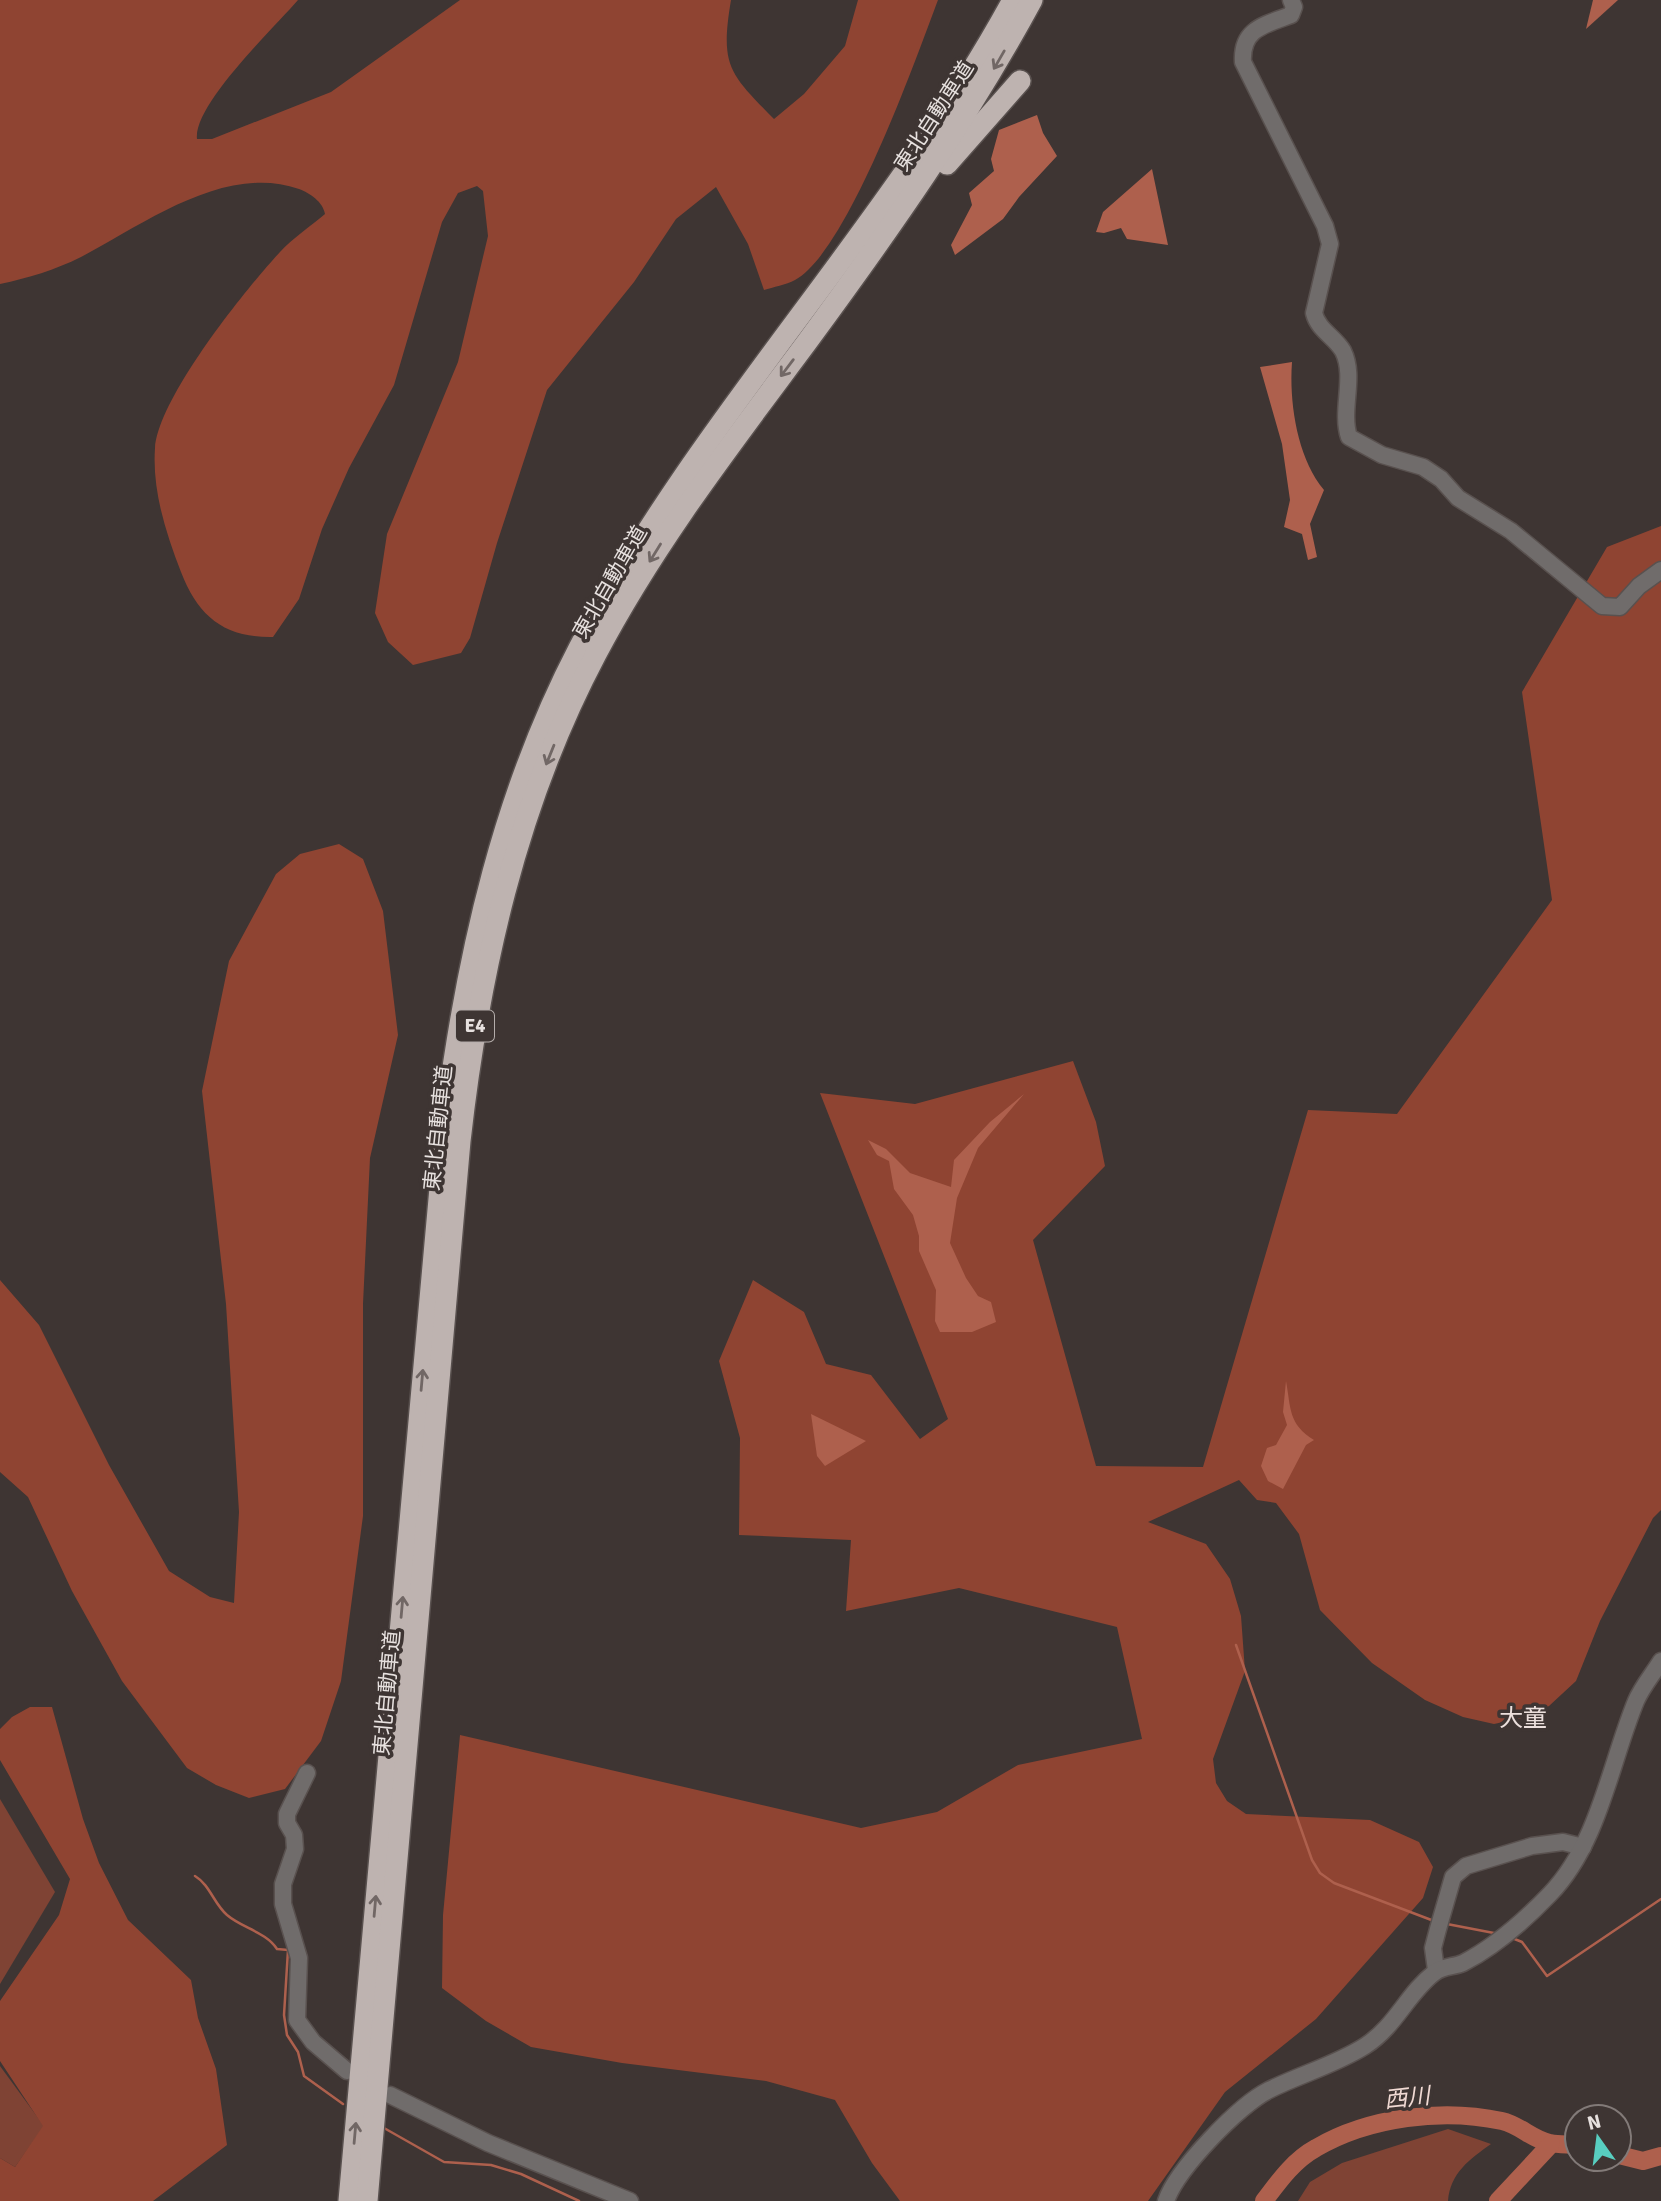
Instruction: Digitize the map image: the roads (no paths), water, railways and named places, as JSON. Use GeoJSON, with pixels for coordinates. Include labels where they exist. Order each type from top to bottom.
{"type":"FeatureCollection","features":[{"type":"Feature","properties":{"kind":"highway","name":"東北自動車道"},"geometry":{"type":"LineString","coordinates":[[349,2201],[447,1110],[464,994],[492,873],[526,767],[553,703],[614,586],[682,482],[889,199],[950,107],[1013,0]]}},
{"type":"Feature","properties":{"kind":"highway","name":"東北自動車道"},"geometry":{"type":"LineString","coordinates":[[367,2201],[459,1154],[476,1018],[491,942],[544,771],[595,655],[666,534],[809,339],[958,127],[1032,0]]}},
{"type":"Feature","properties":{"kind":"highway"},"geometry":{"type":"LineString","coordinates":[[809,339],[863,281],[950,160],[1020,81]]}},
{"type":"Feature","properties":{"kind":"street"},"geometry":{"type":"LineString","coordinates":[[1291,0],[1294,7],[1291,15],[1259,27],[1248,37],[1242,47],[1243,62],[1325,226],[1330,244],[1314,313],[1316,321],[1343,351],[1348,372],[1345,425],[1349,438],[1382,455],[1423,467],[1441,479],[1458,498],[1511,531],[1602,606],[1620,607],[1639,586],[1661,570]]}},
{"type":"Feature","properties":{"kind":"street"},"geometry":{"type":"LineString","coordinates":[[1166,2201],[1170,2189],[1200,2148],[1257,2099],[1267,2091],[1329,2066],[1367,2045],[1397,2019],[1417,1988],[1436,1970],[1462,1964],[1504,1936],[1552,1892],[1583,1847],[1637,1699],[1661,1661]]}},
{"type":"Feature","properties":{"kind":"street"},"geometry":{"type":"LineString","coordinates":[[307,1773],[287,1814],[287,1823],[294,1835],[295,1849],[283,1884],[283,1904],[299,1958],[297,2020],[313,2042],[347,2071]]}},
{"type":"Feature","properties":{"kind":"street"},"geometry":{"type":"LineString","coordinates":[[1436,1970],[1433,1948],[1440,1922],[1453,1877],[1466,1866],[1532,1846],[1563,1842],[1583,1847]]}},
{"type":"Feature","properties":{"kind":"street"},"geometry":{"type":"LineString","coordinates":[[390,2095],[591,2194],[631,2201]]}},
{"type":"Feature","properties":{"kind":"waterway"},"geometry":{"type":"LineString","coordinates":[[1236,1645],[1312,1860],[1320,1873],[1334,1883],[1434,1921]]}},
{"type":"Feature","properties":{"kind":"waterway"},"geometry":{"type":"LineString","coordinates":[[195,1876],[227,1915],[267,1938],[277,1949],[288,1950],[284,2015],[287,2035],[298,2052],[304,2076],[343,2104]]}},
{"type":"Feature","properties":{"kind":"waterway"},"geometry":{"type":"LineString","coordinates":[[1512,1938],[1522,1942],[1547,1976],[1661,1899]]}},
{"type":"Feature","properties":{"kind":"waterway"},"geometry":{"type":"LineString","coordinates":[[1447,1924],[1499,1934]]}},
{"type":"Feature","properties":{"kind":"waterway","name":"西川"},"geometry":{"type":"LineString","coordinates":[[1264,2201],[1281,2179],[1308,2153],[1337,2137],[1383,2122],[1431,2116],[1479,2117],[1509,2123],[1538,2139],[1563,2144]]}},
{"type":"Feature","properties":{"kind":"waterway"},"geometry":{"type":"LineString","coordinates":[[384,2128],[444,2162],[491,2165],[521,2174],[579,2201]]}},
{"type":"Feature","properties":{"kind":"waterway"},"geometry":{"type":"LineString","coordinates":[[1498,2201],[1551,2144]]}},
{"type":"Feature","properties":{"kind":"waterway","name":"西川"},"geometry":{"type":"LineString","coordinates":[[1633,2158],[1643,2161],[1661,2156]]}},
{"type":"Feature","properties":{"kind":"district","name":"大童"},"geometry":{"type":"Point","coordinates":[1523,1718]}}]}
